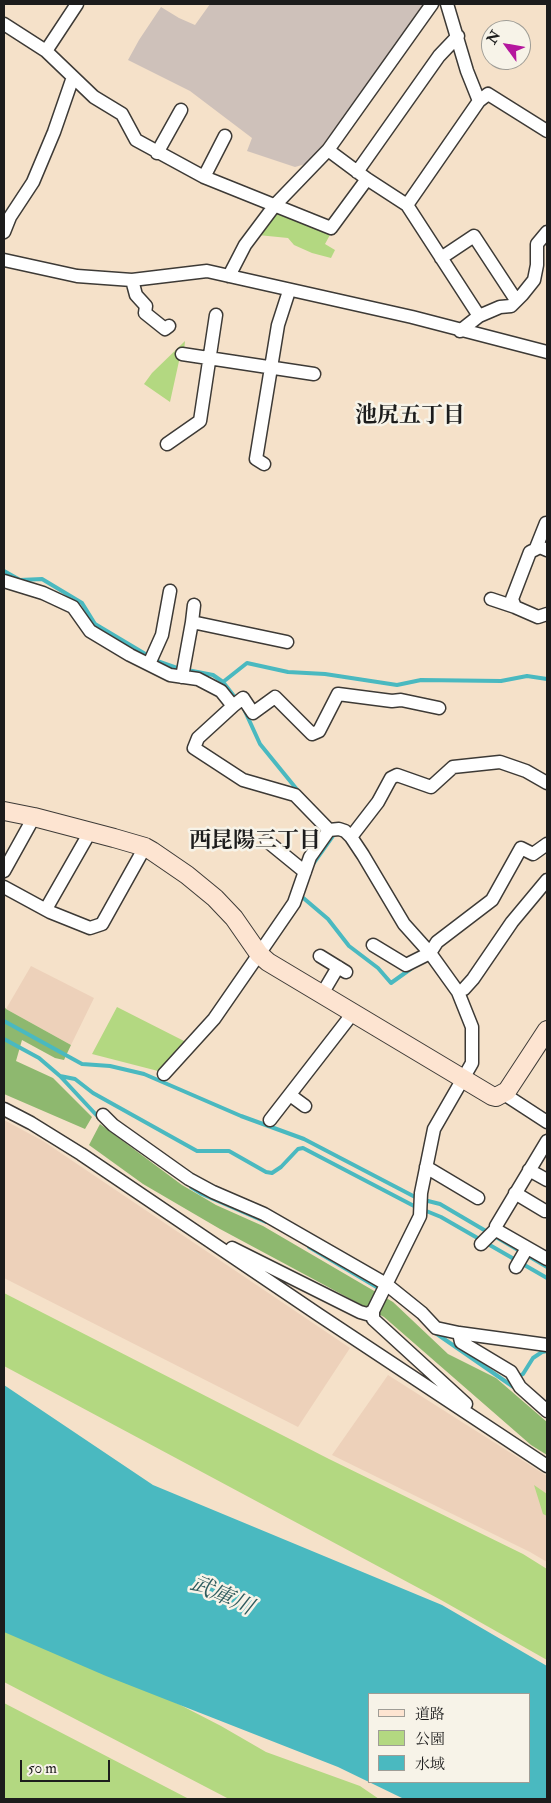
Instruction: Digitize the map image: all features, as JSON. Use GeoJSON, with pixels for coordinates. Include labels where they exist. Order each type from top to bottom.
{"type":"FeatureCollection","features":[{"type":"Feature","properties":{"kind":"street"},"geometry":{"type":"LineString","coordinates":[[46,51],[77,4]]}},
{"type":"Feature","properties":{"kind":"street"},"geometry":{"type":"LineString","coordinates":[[229,276],[245,245],[275,206],[328,150],[432,4]]}},
{"type":"Feature","properties":{"kind":"street"},"geometry":{"type":"LineString","coordinates":[[448,4],[467,71],[479,101]]}},
{"type":"Feature","properties":{"kind":"street"},"geometry":{"type":"LineString","coordinates":[[4,24],[46,51],[94,97],[122,114],[136,140],[204,177],[330,228],[440,56],[458,36]]}},
{"type":"Feature","properties":{"kind":"street"},"geometry":{"type":"LineString","coordinates":[[4,232],[10,217],[33,182],[54,132],[73,77]]}},
{"type":"Feature","properties":{"kind":"street"},"geometry":{"type":"LineString","coordinates":[[407,205],[479,101],[488,94],[547,132]]}},
{"type":"Feature","properties":{"kind":"street"},"geometry":{"type":"LineString","coordinates":[[157,153],[181,110]]}},
{"type":"Feature","properties":{"kind":"street"},"geometry":{"type":"LineString","coordinates":[[204,177],[225,136]]}},
{"type":"Feature","properties":{"kind":"street"},"geometry":{"type":"LineString","coordinates":[[328,150],[362,176],[407,205],[479,316]]}},
{"type":"Feature","properties":{"kind":"street"},"geometry":{"type":"LineString","coordinates":[[460,331],[479,316],[500,307],[511,306],[534,280],[537,244],[547,232]]}},
{"type":"Feature","properties":{"kind":"street"},"geometry":{"type":"LineString","coordinates":[[441,258],[474,236],[516,300]]}},
{"type":"Feature","properties":{"kind":"street"},"geometry":{"type":"LineString","coordinates":[[4,260],[76,276],[132,280],[207,271],[289,291],[412,317],[460,331],[547,352]]}},
{"type":"Feature","properties":{"kind":"street"},"geometry":{"type":"LineString","coordinates":[[132,280],[136,295],[146,306],[142,317],[165,330],[169,326]]}},
{"type":"Feature","properties":{"kind":"street"},"geometry":{"type":"LineString","coordinates":[[264,464],[256,459],[278,325],[289,291]]}},
{"type":"Feature","properties":{"kind":"street"},"geometry":{"type":"LineString","coordinates":[[170,438],[200,421],[216,315]]}},
{"type":"Feature","properties":{"kind":"street"},"geometry":{"type":"LineString","coordinates":[[182,354],[314,374]]}},
{"type":"Feature","properties":{"kind":"street"},"geometry":{"type":"LineString","coordinates":[[515,608],[512,599],[521,555],[542,549],[546,523]]}},
{"type":"Feature","properties":{"kind":"street"},"geometry":{"type":"LineString","coordinates":[[4,581],[43,594],[73,607],[90,631],[151,660],[170,675],[198,679],[221,691],[233,706]]}},
{"type":"Feature","properties":{"kind":"street"},"geometry":{"type":"LineString","coordinates":[[151,660],[162,635],[170,591]]}},
{"type":"Feature","properties":{"kind":"street"},"geometry":{"type":"LineString","coordinates":[[491,599],[538,617],[547,614]]}},
{"type":"Feature","properties":{"kind":"street"},"geometry":{"type":"LineString","coordinates":[[182,677],[194,605]]}},
{"type":"Feature","properties":{"kind":"street"},"geometry":{"type":"LineString","coordinates":[[192,622],[254,628],[287,642]]}},
{"type":"Feature","properties":{"kind":"street"},"geometry":{"type":"LineString","coordinates":[[329,830],[295,795],[243,780],[194,748],[198,738],[243,698],[253,714],[275,697],[312,734],[319,731],[338,694],[392,701],[401,700],[439,708]]}},
{"type":"Feature","properties":{"kind":"street"},"geometry":{"type":"LineString","coordinates":[[351,837],[378,802],[391,778],[397,775],[431,787],[453,768],[500,762],[526,771],[547,783]]}},
{"type":"Feature","properties":{"kind":"street"},"geometry":{"type":"LineString","coordinates":[[4,811],[34,817],[145,847],[187,875],[215,898],[234,918],[259,954],[268,962],[462,1080],[492,1096],[496,1097],[504,1094],[546,1035]]}},
{"type":"Feature","properties":{"kind":"street"},"geometry":{"type":"LineString","coordinates":[[4,871],[34,817]]}},
{"type":"Feature","properties":{"kind":"street"},"geometry":{"type":"LineString","coordinates":[[164,1074],[214,1019],[294,903],[310,857],[329,830],[340,829],[351,837],[404,924],[430,953],[458,992],[472,1026],[472,1063],[434,1129],[421,1193],[420,1216],[376,1306],[373,1319],[475,1412],[484,1424]]}},
{"type":"Feature","properties":{"kind":"street"},"geometry":{"type":"LineString","coordinates":[[46,909],[90,832]]}},
{"type":"Feature","properties":{"kind":"street"},"geometry":{"type":"LineString","coordinates":[[267,841],[305,872]]}},
{"type":"Feature","properties":{"kind":"street"},"geometry":{"type":"LineString","coordinates":[[373,945],[406,965],[430,953],[437,942],[492,900],[522,848],[533,854],[547,844]]}},
{"type":"Feature","properties":{"kind":"street"},"geometry":{"type":"LineString","coordinates":[[4,887],[46,909],[90,928],[102,924],[145,847]]}},
{"type":"Feature","properties":{"kind":"street"},"geometry":{"type":"LineString","coordinates":[[458,992],[464,989],[473,979],[512,922],[547,880]]}},
{"type":"Feature","properties":{"kind":"street"},"geometry":{"type":"LineString","coordinates":[[320,956],[342,970],[322,994]]}},
{"type":"Feature","properties":{"kind":"street"},"geometry":{"type":"LineString","coordinates":[[270,1120],[352,1013]]}},
{"type":"Feature","properties":{"kind":"street"},"geometry":{"type":"LineString","coordinates":[[504,1094],[547,1122]]}},
{"type":"Feature","properties":{"kind":"street"},"geometry":{"type":"LineString","coordinates":[[290,1095],[305,1106]]}},
{"type":"Feature","properties":{"kind":"street"},"geometry":{"type":"LineString","coordinates":[[4,1109],[31,1123],[81,1154],[547,1466]]}},
{"type":"Feature","properties":{"kind":"street"},"geometry":{"type":"LineString","coordinates":[[103,1115],[113,1125],[189,1179],[213,1192],[264,1214],[386,1285],[422,1313],[436,1328],[460,1337],[547,1345]]}},
{"type":"Feature","properties":{"kind":"street"},"geometry":{"type":"LineString","coordinates":[[481,1244],[497,1228],[496,1226],[547,1141]]}},
{"type":"Feature","properties":{"kind":"street"},"geometry":{"type":"LineString","coordinates":[[426,1167],[478,1198]]}},
{"type":"Feature","properties":{"kind":"street"},"geometry":{"type":"LineString","coordinates":[[529,1170],[547,1180]]}},
{"type":"Feature","properties":{"kind":"street"},"geometry":{"type":"LineString","coordinates":[[515,1193],[544,1211]]}},
{"type":"Feature","properties":{"kind":"street"},"geometry":{"type":"LineString","coordinates":[[497,1228],[498,1231],[526,1249],[547,1259]]}},
{"type":"Feature","properties":{"kind":"street"},"geometry":{"type":"LineString","coordinates":[[211,1241],[231,1247],[360,1312],[367,1314],[376,1306]]}},
{"type":"Feature","properties":{"kind":"street"},"geometry":{"type":"LineString","coordinates":[[516,1267],[526,1249]]}},
{"type":"Feature","properties":{"kind":"street"},"geometry":{"type":"LineString","coordinates":[[460,1337],[513,1377],[520,1387],[547,1411]]}},
{"type":"Feature","properties":{"kind":"shaded area"},"geometry":{"type":"Polygon","coordinates":[[[210,4],[427,4],[309,163],[295,167],[247,151],[252,138],[190,91],[128,60],[161,7],[195,25],[210,4]]]}},
{"type":"Feature","properties":{"kind":"shaded area"},"geometry":{"type":"Polygon","coordinates":[[[31,966],[94,998],[71,1045],[6,1009],[31,966]]]}},
{"type":"Feature","properties":{"kind":"shaded area"},"geometry":{"type":"Polygon","coordinates":[[[4,1120],[43,1141],[350,1348],[298,1427],[4,1278],[4,1120]]]}},
{"type":"Feature","properties":{"kind":"shaded area"},"geometry":{"type":"Polygon","coordinates":[[[388,1375],[547,1476],[547,1562],[332,1455],[388,1375]]]}},
{"type":"Feature","properties":{"kind":"green space"},"geometry":{"type":"Polygon","coordinates":[[[275,211],[331,233],[325,244],[335,250],[331,258],[312,253],[294,245],[288,238],[258,235],[275,211]]]}},
{"type":"Feature","properties":{"kind":"green space"},"geometry":{"type":"Polygon","coordinates":[[[185,341],[184,352],[181,352],[170,402],[144,384],[152,373],[185,341]]]}},
{"type":"Feature","properties":{"kind":"green space"},"geometry":{"type":"Polygon","coordinates":[[[4,1006],[6,1009],[71,1045],[64,1060],[55,1058],[22,1040],[16,1061],[53,1078],[92,1117],[85,1129],[4,1094],[4,1006]]]}},
{"type":"Feature","properties":{"kind":"green space"},"geometry":{"type":"Polygon","coordinates":[[[117,1007],[186,1042],[174,1057],[158,1071],[92,1054],[117,1007]]]}},
{"type":"Feature","properties":{"kind":"green space"},"geometry":{"type":"Polygon","coordinates":[[[100,1124],[182,1185],[216,1205],[263,1226],[393,1302],[448,1354],[496,1378],[547,1422],[547,1455],[531,1445],[384,1317],[220,1229],[143,1184],[89,1145],[100,1124]]]}},
{"type":"Feature","properties":{"kind":"green space"},"geometry":{"type":"Polygon","coordinates":[[[4,1293],[329,1459],[523,1554],[547,1569],[547,1660],[441,1600],[4,1366],[4,1293]]]}},
{"type":"Feature","properties":{"kind":"green space"},"geometry":{"type":"Polygon","coordinates":[[[534,1485],[547,1494],[547,1516],[543,1514],[534,1485]]]}},
{"type":"Feature","properties":{"kind":"green space"},"geometry":{"type":"Polygon","coordinates":[[[4,1614],[221,1726],[266,1752],[360,1786],[379,1799],[229,1799],[4,1682],[4,1614]]]}},
{"type":"Feature","properties":{"kind":"green space"},"geometry":{"type":"Polygon","coordinates":[[[4,1703],[189,1799],[4,1799],[4,1703]]]}},
{"type":"Feature","properties":{"kind":"water","name":"武庫川"},"geometry":{"type":"Polygon","coordinates":[[[4,1385],[153,1485],[442,1605],[547,1666],[547,1799],[404,1799],[371,1783],[531,1783],[531,1693],[368,1693],[368,1782],[338,1767],[106,1676],[4,1632],[4,1385]]]}},
{"type":"Feature","properties":{"kind":"waterway"},"geometry":{"type":"LineString","coordinates":[[4,571],[20,580],[42,579],[82,603],[95,624],[157,661],[177,668],[213,675],[223,682],[247,663],[288,672],[325,674],[397,685],[421,680],[501,681],[527,676],[547,679]]}},
{"type":"Feature","properties":{"kind":"waterway"},"geometry":{"type":"LineString","coordinates":[[223,682],[237,700]]}},
{"type":"Feature","properties":{"kind":"waterway"},"geometry":{"type":"LineString","coordinates":[[244,709],[260,744],[299,792]]}},
{"type":"Feature","properties":{"kind":"waterway"},"geometry":{"type":"LineString","coordinates":[[313,864],[335,833]]}},
{"type":"Feature","properties":{"kind":"waterway"},"geometry":{"type":"LineString","coordinates":[[301,896],[328,919],[349,946],[378,968],[391,983],[412,968]]}},
{"type":"Feature","properties":{"kind":"waterway"},"geometry":{"type":"LineString","coordinates":[[4,1021],[82,1064],[110,1066],[144,1074],[241,1116],[304,1139],[417,1198]]}},
{"type":"Feature","properties":{"kind":"waterway"},"geometry":{"type":"LineString","coordinates":[[4,1039],[39,1058],[60,1076],[101,1120]]}},
{"type":"Feature","properties":{"kind":"waterway"},"geometry":{"type":"LineString","coordinates":[[60,1076],[75,1079],[93,1093],[197,1151],[229,1151],[266,1172],[272,1173],[281,1167],[298,1149],[303,1148],[414,1206],[441,1217],[547,1278]]}},
{"type":"Feature","properties":{"kind":"waterway"},"geometry":{"type":"LineString","coordinates":[[191,1187],[202,1194],[266,1222]]}},
{"type":"Feature","properties":{"kind":"waterway"},"geometry":{"type":"LineString","coordinates":[[424,1200],[440,1204],[547,1267]]}},
{"type":"Feature","properties":{"kind":"waterway"},"geometry":{"type":"LineString","coordinates":[[309,1247],[380,1289]]}},
{"type":"Feature","properties":{"kind":"waterway"},"geometry":{"type":"LineString","coordinates":[[434,1332],[515,1388]]}},
{"type":"Feature","properties":{"kind":"waterway"},"geometry":{"type":"LineString","coordinates":[[517,1377],[523,1374],[533,1358],[547,1351]]}},
{"type":"Feature","properties":{"kind":"district","name":"池尻五丁目"},"geometry":{"type":"Point","coordinates":[410,417]}},
{"type":"Feature","properties":{"kind":"district","name":"西昆陽三丁目"},"geometry":{"type":"Point","coordinates":[255,842]}}]}
